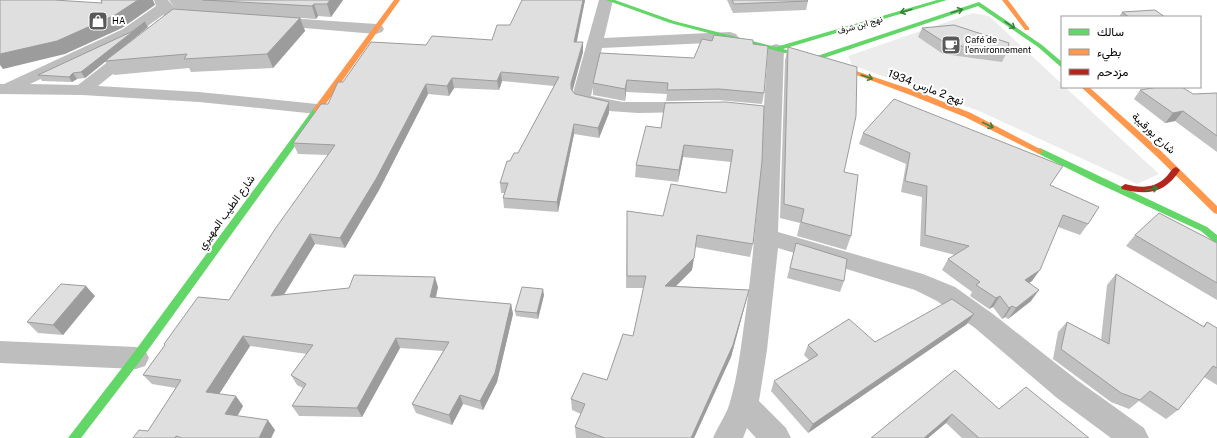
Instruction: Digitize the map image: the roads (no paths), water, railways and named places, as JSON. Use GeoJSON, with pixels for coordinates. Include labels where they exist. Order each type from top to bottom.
{"type":"FeatureCollection","features":[{"type":"Feature","properties":{"kind":"street","name":"شارع الطيب المهيري"},"geometry":{"type":"LineString","coordinates":[[74,438],[136,358],[397,0]]}},
{"type":"Feature","properties":{"kind":"street"},"geometry":{"type":"LineString","coordinates":[[608,0],[595,43],[582,99],[595,104],[639,107],[711,107]]}},
{"type":"Feature","properties":{"kind":"street","name":"نهج 2 مارس 1934"},"geometry":{"type":"LineString","coordinates":[[608,0],[672,22],[814,59],[916,94],[968,115],[1100,181],[1204,229],[1217,240]]}},
{"type":"Feature","properties":{"kind":"street","name":"نهج ابن شرف"},"geometry":{"type":"LineString","coordinates":[[776,49],[944,0]]}},
{"type":"Feature","properties":{"kind":"street"},"geometry":{"type":"LineString","coordinates":[[968,0],[979,4],[996,6],[1004,4],[1005,0],[1040,46]]}},
{"type":"Feature","properties":{"kind":"street"},"geometry":{"type":"LineString","coordinates":[[979,4],[1040,46],[1061,65]]}},
{"type":"Feature","properties":{"kind":"street","name":"نهج ابن شرف"},"geometry":{"type":"LineString","coordinates":[[814,59],[979,4]]}},
{"type":"Feature","properties":{"kind":"street"},"geometry":{"type":"LineString","coordinates":[[2,88],[101,46],[129,32],[167,8],[214,18]]}},
{"type":"Feature","properties":{"kind":"street"},"geometry":{"type":"LineString","coordinates":[[82,90],[151,36],[167,8]]}},
{"type":"Feature","properties":{"kind":"street"},"geometry":{"type":"LineString","coordinates":[[260,21],[376,29]]}},
{"type":"Feature","properties":{"kind":"street"},"geometry":{"type":"LineString","coordinates":[[595,43],[730,37]]}},
{"type":"Feature","properties":{"kind":"street"},"geometry":{"type":"LineString","coordinates":[[728,438],[744,405],[754,350],[771,174],[764,112],[776,49]]}},
{"type":"Feature","properties":{"kind":"street"},"geometry":{"type":"LineString","coordinates":[[2,88],[82,90],[199,97],[317,109]]}},
{"type":"Feature","properties":{"kind":"street","name":"شارع بورقيبة"},"geometry":{"type":"LineString","coordinates":[[1087,88],[1176,170],[1217,211]]}},
{"type":"Feature","properties":{"kind":"street"},"geometry":{"type":"LineString","coordinates":[[1100,181],[1136,190],[1147,190],[1160,187],[1171,180],[1176,170]]}},
{"type":"Feature","properties":{"kind":"street","name":"شارع بورقيبة"},"geometry":{"type":"LineString","coordinates":[[1205,198],[1217,206]]}},
{"type":"Feature","properties":{"kind":"street"},"geometry":{"type":"LineString","coordinates":[[766,238],[786,242],[909,278],[946,294],[984,321],[1067,389],[1134,438]]}},
{"type":"Feature","properties":{"kind":"street"},"geometry":{"type":"LineString","coordinates":[[0,352],[136,358]]}},
{"type":"Feature","properties":{"kind":"street"},"geometry":{"type":"LineString","coordinates":[[744,405],[776,438]]}},
{"type":"Feature","properties":{"kind":"place","name":"HA"},"geometry":{"type":"Point","coordinates":[98,21]}},
{"type":"Feature","properties":{"kind":"place","name":"Café de l'environnement"},"geometry":{"type":"Point","coordinates":[951,45]}}]}
